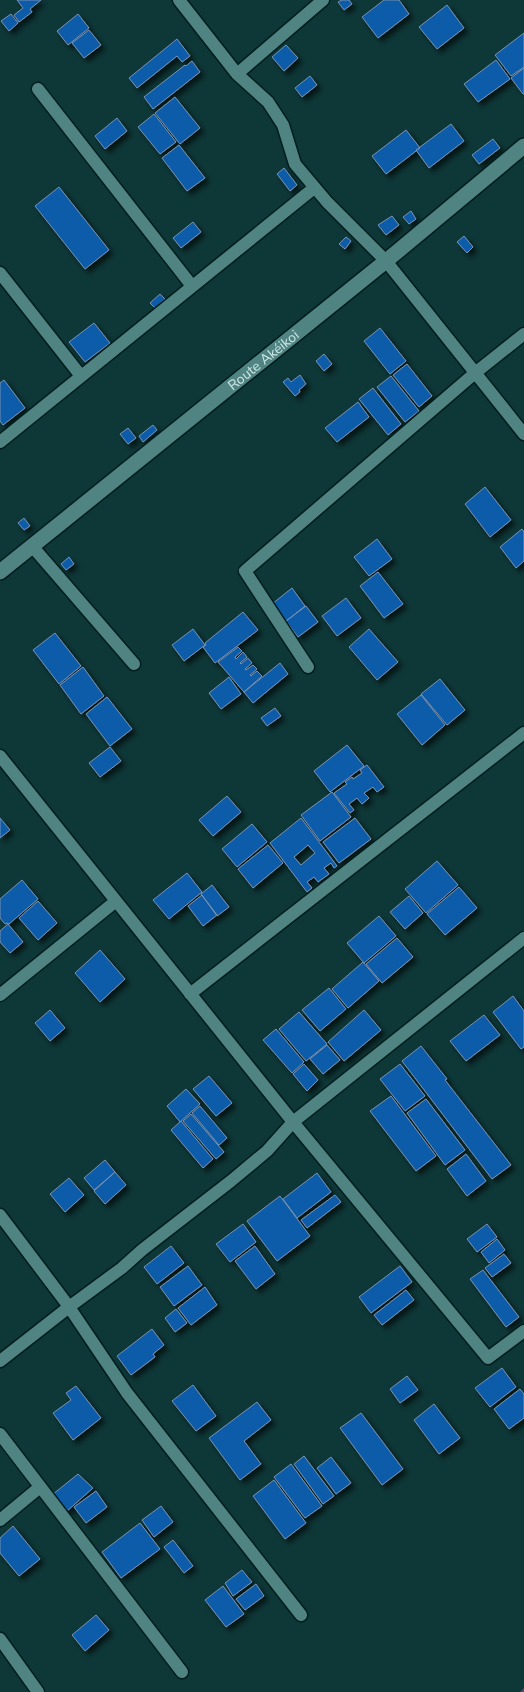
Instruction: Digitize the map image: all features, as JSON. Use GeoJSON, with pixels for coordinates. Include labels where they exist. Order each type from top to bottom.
{"type":"FeatureCollection","features":[{"type":"Feature","properties":{"kind":"street"},"geometry":{"type":"LineString","coordinates":[[179,0],[238,74],[268,102],[283,125],[295,164],[314,188],[386,261],[524,434]]}},
{"type":"Feature","properties":{"kind":"street"},"geometry":{"type":"LineString","coordinates":[[238,74],[323,0]]}},
{"type":"Feature","properties":{"kind":"street"},"geometry":{"type":"LineString","coordinates":[[38,89],[192,286]]}},
{"type":"Feature","properties":{"kind":"street","name":"Route Akéikoi"},"geometry":{"type":"LineString","coordinates":[[0,572],[386,261],[524,146]]}},
{"type":"Feature","properties":{"kind":"street"},"geometry":{"type":"LineString","coordinates":[[0,442],[314,188]]}},
{"type":"Feature","properties":{"kind":"street"},"geometry":{"type":"LineString","coordinates":[[0,273],[81,376]]}},
{"type":"Feature","properties":{"kind":"street"},"geometry":{"type":"LineString","coordinates":[[308,667],[245,571],[475,373],[524,334]]}},
{"type":"Feature","properties":{"kind":"street"},"geometry":{"type":"LineString","coordinates":[[32,546],[134,664]]}},
{"type":"Feature","properties":{"kind":"street"},"geometry":{"type":"LineString","coordinates":[[190,994],[524,733]]}},
{"type":"Feature","properties":{"kind":"street"},"geometry":{"type":"LineString","coordinates":[[0,756],[293,1122],[488,1358],[524,1331]]}},
{"type":"Feature","properties":{"kind":"street"},"geometry":{"type":"LineString","coordinates":[[0,995],[116,901]]}},
{"type":"Feature","properties":{"kind":"street"},"geometry":{"type":"LineString","coordinates":[[0,1361],[69,1306],[122,1268],[142,1250],[231,1181],[267,1151],[293,1122],[524,938]]}},
{"type":"Feature","properties":{"kind":"street"},"geometry":{"type":"LineString","coordinates":[[0,1215],[69,1306],[127,1393],[302,1615]]}},
{"type":"Feature","properties":{"kind":"street"},"geometry":{"type":"LineString","coordinates":[[0,1434],[182,1672]]}},
{"type":"Feature","properties":{"kind":"street"},"geometry":{"type":"LineString","coordinates":[[0,1520],[40,1487]]}},
{"type":"Feature","properties":{"kind":"street"},"geometry":{"type":"LineString","coordinates":[[0,1639],[38,1692]]}},
{"type":"Feature","properties":{"kind":"building"},"geometry":{"type":"Polygon","coordinates":[[[17,0],[41,0],[30,9],[32,12],[19,22],[14,15],[23,8],[17,0]]]}},
{"type":"Feature","properties":{"kind":"building"},"geometry":{"type":"Polygon","coordinates":[[[349,0],[352,4],[344,10],[338,2],[349,0]]]}},
{"type":"Feature","properties":{"kind":"building"},"geometry":{"type":"Polygon","coordinates":[[[384,0],[399,0],[409,14],[378,38],[362,17],[384,0]]]}},
{"type":"Feature","properties":{"kind":"building"},"geometry":{"type":"Polygon","coordinates":[[[447,5],[464,28],[437,49],[419,27],[447,5]]]}},
{"type":"Feature","properties":{"kind":"building"},"geometry":{"type":"Polygon","coordinates":[[[11,14],[18,23],[9,31],[1,21],[11,14]]]}},
{"type":"Feature","properties":{"kind":"building"},"geometry":{"type":"Polygon","coordinates":[[[78,14],[89,28],[68,45],[57,31],[78,14]]]}},
{"type":"Feature","properties":{"kind":"building"},"geometry":{"type":"Polygon","coordinates":[[[89,30],[101,45],[84,58],[72,43],[89,30]]]}},
{"type":"Feature","properties":{"kind":"building"},"geometry":{"type":"Polygon","coordinates":[[[524,33],[524,67],[511,76],[495,55],[524,33]]]}},
{"type":"Feature","properties":{"kind":"building"},"geometry":{"type":"Polygon","coordinates":[[[177,39],[190,56],[182,62],[177,56],[137,88],[129,78],[177,39]]]}},
{"type":"Feature","properties":{"kind":"building"},"geometry":{"type":"Polygon","coordinates":[[[286,45],[298,58],[284,71],[272,57],[286,45]]]}},
{"type":"Feature","properties":{"kind":"building"},"geometry":{"type":"Polygon","coordinates":[[[496,60],[510,79],[478,102],[464,84],[496,60]]]}},
{"type":"Feature","properties":{"kind":"building"},"geometry":{"type":"Polygon","coordinates":[[[192,61],[200,72],[153,109],[144,97],[192,61]]]}},
{"type":"Feature","properties":{"kind":"building"},"geometry":{"type":"Polygon","coordinates":[[[524,68],[524,94],[523,94],[511,78],[524,68]]]}},
{"type":"Feature","properties":{"kind":"building"},"geometry":{"type":"Polygon","coordinates":[[[310,76],[317,85],[302,97],[295,88],[310,76]]]}},
{"type":"Feature","properties":{"kind":"building"},"geometry":{"type":"Polygon","coordinates":[[[175,97],[200,128],[180,144],[155,113],[175,97]]]}},
{"type":"Feature","properties":{"kind":"building"},"geometry":{"type":"Polygon","coordinates":[[[154,114],[176,142],[160,154],[138,127],[154,114]]]}},
{"type":"Feature","properties":{"kind":"building"},"geometry":{"type":"Polygon","coordinates":[[[117,118],[127,131],[105,149],[95,136],[117,118]]]}},
{"type":"Feature","properties":{"kind":"building"},"geometry":{"type":"Polygon","coordinates":[[[451,124],[464,141],[429,168],[416,150],[451,124]]]}},
{"type":"Feature","properties":{"kind":"building"},"geometry":{"type":"Polygon","coordinates":[[[406,130],[420,148],[386,174],[372,156],[406,130]]]}},
{"type":"Feature","properties":{"kind":"building"},"geometry":{"type":"Polygon","coordinates":[[[493,139],[500,148],[479,164],[472,155],[493,139]]]}},
{"type":"Feature","properties":{"kind":"building"},"geometry":{"type":"Polygon","coordinates":[[[179,145],[205,178],[187,191],[162,158],[179,145]]]}},
{"type":"Feature","properties":{"kind":"building"},"geometry":{"type":"Polygon","coordinates":[[[284,168],[297,185],[290,191],[277,174],[284,168]]]}},
{"type":"Feature","properties":{"kind":"building"},"geometry":{"type":"Polygon","coordinates":[[[59,187],[109,250],[85,269],[35,206],[59,187]]]}},
{"type":"Feature","properties":{"kind":"building"},"geometry":{"type":"Polygon","coordinates":[[[411,211],[416,219],[409,224],[403,217],[411,211]]]}},
{"type":"Feature","properties":{"kind":"building"},"geometry":{"type":"Polygon","coordinates":[[[392,216],[399,225],[386,235],[378,225],[392,216]]]}},
{"type":"Feature","properties":{"kind":"building"},"geometry":{"type":"Polygon","coordinates":[[[193,222],[201,232],[181,248],[173,238],[193,222]]]}},
{"type":"Feature","properties":{"kind":"building"},"geometry":{"type":"Polygon","coordinates":[[[464,236],[473,247],[467,253],[457,242],[464,236]]]}},
{"type":"Feature","properties":{"kind":"building"},"geometry":{"type":"Polygon","coordinates":[[[346,237],[351,241],[345,249],[339,244],[346,237]]]}},
{"type":"Feature","properties":{"kind":"building"},"geometry":{"type":"Polygon","coordinates":[[[160,294],[165,299],[155,308],[150,303],[160,294]]]}},
{"type":"Feature","properties":{"kind":"building"},"geometry":{"type":"Polygon","coordinates":[[[94,323],[110,343],[85,362],[69,342],[94,323]]]}},
{"type":"Feature","properties":{"kind":"building"},"geometry":{"type":"Polygon","coordinates":[[[380,328],[406,361],[390,374],[364,341],[380,328]]]}},
{"type":"Feature","properties":{"kind":"building"},"geometry":{"type":"Polygon","coordinates":[[[324,354],[332,364],[324,371],[316,361],[324,354]]]}},
{"type":"Feature","properties":{"kind":"building"},"geometry":{"type":"Polygon","coordinates":[[[407,364],[432,396],[419,407],[393,375],[407,364]]]}},
{"type":"Feature","properties":{"kind":"building"},"geometry":{"type":"Polygon","coordinates":[[[300,375],[306,384],[295,396],[283,382],[288,378],[291,382],[300,375]]]}},
{"type":"Feature","properties":{"kind":"building"},"geometry":{"type":"Polygon","coordinates":[[[391,376],[419,411],[405,422],[377,387],[391,376]]]}},
{"type":"Feature","properties":{"kind":"building"},"geometry":{"type":"Polygon","coordinates":[[[4,380],[25,408],[3,425],[0,421],[0,383],[4,380]]]}},
{"type":"Feature","properties":{"kind":"building"},"geometry":{"type":"Polygon","coordinates":[[[373,388],[401,424],[388,435],[359,399],[373,388]]]}},
{"type":"Feature","properties":{"kind":"building"},"geometry":{"type":"Polygon","coordinates":[[[358,402],[369,417],[337,442],[325,428],[358,402]]]}},
{"type":"Feature","properties":{"kind":"building"},"geometry":{"type":"Polygon","coordinates":[[[153,425],[157,430],[143,442],[139,436],[153,425]]]}},
{"type":"Feature","properties":{"kind":"building"},"geometry":{"type":"Polygon","coordinates":[[[128,428],[136,438],[128,444],[120,434],[128,428]]]}},
{"type":"Feature","properties":{"kind":"building"},"geometry":{"type":"Polygon","coordinates":[[[485,487],[511,520],[490,537],[465,504],[485,487]]]}},
{"type":"Feature","properties":{"kind":"building"},"geometry":{"type":"Polygon","coordinates":[[[24,518],[30,526],[24,530],[18,523],[24,518]]]}},
{"type":"Feature","properties":{"kind":"building"},"geometry":{"type":"Polygon","coordinates":[[[522,529],[524,532],[524,561],[516,568],[500,547],[522,529]]]}},
{"type":"Feature","properties":{"kind":"building"},"geometry":{"type":"Polygon","coordinates":[[[377,539],[392,559],[369,576],[354,557],[377,539]]]}},
{"type":"Feature","properties":{"kind":"building"},"geometry":{"type":"Polygon","coordinates":[[[69,557],[74,564],[66,570],[61,564],[69,557]]]}},
{"type":"Feature","properties":{"kind":"building"},"geometry":{"type":"Polygon","coordinates":[[[378,572],[403,604],[384,618],[360,586],[378,572]]]}},
{"type":"Feature","properties":{"kind":"building"},"geometry":{"type":"Polygon","coordinates":[[[292,588],[305,606],[285,622],[272,604],[292,588]]]}},
{"type":"Feature","properties":{"kind":"building"},"geometry":{"type":"Polygon","coordinates":[[[346,598],[361,618],[337,636],[322,616],[346,598]]]}},
{"type":"Feature","properties":{"kind":"building"},"geometry":{"type":"Polygon","coordinates":[[[306,606],[318,622],[298,637],[286,621],[306,606]]]}},
{"type":"Feature","properties":{"kind":"building"},"geometry":{"type":"Polygon","coordinates":[[[243,612],[258,630],[215,663],[203,647],[206,645],[205,643],[243,612]]]}},
{"type":"Feature","properties":{"kind":"building"},"geometry":{"type":"Polygon","coordinates":[[[193,629],[205,645],[184,661],[172,645],[193,629]]]}},
{"type":"Feature","properties":{"kind":"building"},"geometry":{"type":"Polygon","coordinates":[[[369,629],[398,662],[377,680],[349,647],[369,629]]]}},
{"type":"Feature","properties":{"kind":"building"},"geometry":{"type":"Polygon","coordinates":[[[55,633],[81,666],[59,684],[33,650],[55,633]]]}},
{"type":"Feature","properties":{"kind":"building"},"geometry":{"type":"Polygon","coordinates":[[[238,647],[242,651],[235,657],[236,659],[243,652],[247,657],[240,663],[248,658],[252,663],[245,669],[253,665],[257,669],[250,675],[257,671],[262,676],[244,692],[218,662],[238,647]]]}},
{"type":"Feature","properties":{"kind":"building"},"geometry":{"type":"Polygon","coordinates":[[[280,663],[288,674],[253,703],[244,692],[280,663]]]}},
{"type":"Feature","properties":{"kind":"building"},"geometry":{"type":"Polygon","coordinates":[[[83,667],[104,696],[81,714],[60,685],[83,667]]]}},
{"type":"Feature","properties":{"kind":"building"},"geometry":{"type":"Polygon","coordinates":[[[229,677],[241,694],[221,709],[209,693],[229,677]]]}},
{"type":"Feature","properties":{"kind":"building"},"geometry":{"type":"Polygon","coordinates":[[[440,679],[465,710],[447,725],[421,694],[440,679]]]}},
{"type":"Feature","properties":{"kind":"building"},"geometry":{"type":"Polygon","coordinates":[[[421,695],[445,725],[422,745],[397,714],[421,695]]]}},
{"type":"Feature","properties":{"kind":"building"},"geometry":{"type":"Polygon","coordinates":[[[107,697],[132,729],[110,746],[86,714],[107,697]]]}},
{"type":"Feature","properties":{"kind":"building"},"geometry":{"type":"Polygon","coordinates":[[[275,708],[281,716],[267,726],[261,718],[275,708]]]}},
{"type":"Feature","properties":{"kind":"building"},"geometry":{"type":"Polygon","coordinates":[[[347,745],[364,766],[330,792],[314,771],[347,745]]]}},
{"type":"Feature","properties":{"kind":"building"},"geometry":{"type":"Polygon","coordinates":[[[110,747],[121,761],[100,777],[89,763],[110,747]]]}},
{"type":"Feature","properties":{"kind":"building"},"geometry":{"type":"Polygon","coordinates":[[[367,765],[384,787],[377,792],[373,787],[364,793],[369,798],[362,804],[357,798],[349,804],[354,810],[350,813],[334,793],[347,784],[345,782],[352,777],[353,779],[362,773],[360,770],[367,765]]]}},
{"type":"Feature","properties":{"kind":"building"},"geometry":{"type":"Polygon","coordinates":[[[332,792],[351,817],[320,841],[301,815],[332,792]]]}},
{"type":"Feature","properties":{"kind":"building"},"geometry":{"type":"Polygon","coordinates":[[[227,796],[241,812],[213,836],[199,820],[227,796]]]}},
{"type":"Feature","properties":{"kind":"building"},"geometry":{"type":"Polygon","coordinates":[[[0,818],[10,830],[0,838],[0,818]]]}},
{"type":"Feature","properties":{"kind":"building"},"geometry":{"type":"Polygon","coordinates":[[[301,818],[337,866],[334,868],[331,863],[324,868],[329,874],[318,882],[314,877],[307,882],[312,888],[307,892],[270,843],[301,818]],[[308,845],[294,857],[301,865],[315,853],[308,845]]]}},
{"type":"Feature","properties":{"kind":"building"},"geometry":{"type":"Polygon","coordinates":[[[355,818],[371,839],[339,863],[323,842],[355,818]]]}},
{"type":"Feature","properties":{"kind":"building"},"geometry":{"type":"Polygon","coordinates":[[[252,824],[267,842],[237,867],[222,849],[252,824]]]}},
{"type":"Feature","properties":{"kind":"building"},"geometry":{"type":"Polygon","coordinates":[[[268,845],[283,863],[253,888],[238,869],[268,845]]]}},
{"type":"Feature","properties":{"kind":"building"},"geometry":{"type":"Polygon","coordinates":[[[437,861],[458,885],[426,913],[405,889],[437,861]]]}},
{"type":"Feature","properties":{"kind":"building"},"geometry":{"type":"Polygon","coordinates":[[[187,873],[202,892],[169,919],[153,900],[187,873]]]}},
{"type":"Feature","properties":{"kind":"building"},"geometry":{"type":"Polygon","coordinates":[[[22,880],[38,899],[9,924],[5,924],[0,918],[0,899],[22,880]]]}},
{"type":"Feature","properties":{"kind":"building"},"geometry":{"type":"Polygon","coordinates":[[[212,885],[229,907],[217,916],[201,894],[212,885]]]}},
{"type":"Feature","properties":{"kind":"building"},"geometry":{"type":"Polygon","coordinates":[[[459,887],[477,908],[445,935],[427,914],[459,887]]]}},
{"type":"Feature","properties":{"kind":"building"},"geometry":{"type":"Polygon","coordinates":[[[202,895],[217,915],[203,926],[188,906],[202,895]]]}},
{"type":"Feature","properties":{"kind":"building"},"geometry":{"type":"Polygon","coordinates":[[[409,896],[423,913],[405,929],[390,912],[409,896]]]}},
{"type":"Feature","properties":{"kind":"building"},"geometry":{"type":"Polygon","coordinates":[[[38,901],[57,923],[38,940],[19,918],[38,901]]]}},
{"type":"Feature","properties":{"kind":"building"},"geometry":{"type":"Polygon","coordinates":[[[379,916],[396,936],[364,963],[347,943],[379,916]]]}},
{"type":"Feature","properties":{"kind":"building"},"geometry":{"type":"Polygon","coordinates":[[[8,924],[23,942],[10,953],[0,942],[0,931],[8,924]]]}},
{"type":"Feature","properties":{"kind":"building"},"geometry":{"type":"Polygon","coordinates":[[[397,938],[413,957],[382,983],[366,964],[397,938]]]}},
{"type":"Feature","properties":{"kind":"building"},"geometry":{"type":"Polygon","coordinates":[[[100,950],[125,979],[100,1002],[75,973],[100,950]]]}},
{"type":"Feature","properties":{"kind":"building"},"geometry":{"type":"Polygon","coordinates":[[[363,962],[379,981],[348,1008],[332,989],[363,962]]]}},
{"type":"Feature","properties":{"kind":"building"},"geometry":{"type":"Polygon","coordinates":[[[329,988],[346,1009],[320,1031],[302,1010],[329,988]]]}},
{"type":"Feature","properties":{"kind":"building"},"geometry":{"type":"Polygon","coordinates":[[[513,996],[524,1011],[524,1047],[521,1049],[493,1012],[513,996]]]}},
{"type":"Feature","properties":{"kind":"building"},"geometry":{"type":"Polygon","coordinates":[[[50,1010],[65,1028],[50,1041],[35,1023],[50,1010]]]}},
{"type":"Feature","properties":{"kind":"building"},"geometry":{"type":"Polygon","coordinates":[[[364,1010],[381,1030],[344,1061],[328,1042],[364,1010]]]}},
{"type":"Feature","properties":{"kind":"building"},"geometry":{"type":"Polygon","coordinates":[[[299,1012],[327,1044],[306,1061],[279,1029],[299,1012]]]}},
{"type":"Feature","properties":{"kind":"building"},"geometry":{"type":"Polygon","coordinates":[[[484,1015],[500,1035],[466,1061],[450,1041],[484,1015]]]}},
{"type":"Feature","properties":{"kind":"building"},"geometry":{"type":"Polygon","coordinates":[[[276,1029],[304,1062],[292,1073],[263,1040],[276,1029]]]}},
{"type":"Feature","properties":{"kind":"building"},"geometry":{"type":"Polygon","coordinates":[[[327,1045],[340,1060],[323,1074],[310,1059],[327,1045]]]}},
{"type":"Feature","properties":{"kind":"building"},"geometry":{"type":"Polygon","coordinates":[[[421,1046],[511,1165],[492,1179],[402,1061],[421,1046]]]}},
{"type":"Feature","properties":{"kind":"building"},"geometry":{"type":"Polygon","coordinates":[[[304,1064],[318,1080],[307,1091],[293,1074],[304,1064]]]}},
{"type":"Feature","properties":{"kind":"building"},"geometry":{"type":"Polygon","coordinates":[[[400,1064],[425,1096],[405,1111],[380,1079],[400,1064]]]}},
{"type":"Feature","properties":{"kind":"building"},"geometry":{"type":"Polygon","coordinates":[[[209,1076],[232,1103],[216,1116],[193,1089],[209,1076]]]}},
{"type":"Feature","properties":{"kind":"building"},"geometry":{"type":"Polygon","coordinates":[[[186,1089],[200,1104],[180,1122],[167,1106],[186,1089]]]}},
{"type":"Feature","properties":{"kind":"building"},"geometry":{"type":"Polygon","coordinates":[[[391,1096],[436,1156],[416,1171],[370,1111],[391,1096]]]}},
{"type":"Feature","properties":{"kind":"building"},"geometry":{"type":"Polygon","coordinates":[[[426,1099],[465,1150],[445,1165],[407,1113],[426,1099]]]}},
{"type":"Feature","properties":{"kind":"building"},"geometry":{"type":"Polygon","coordinates":[[[200,1106],[227,1138],[219,1145],[192,1113],[200,1106]]]}},
{"type":"Feature","properties":{"kind":"building"},"geometry":{"type":"Polygon","coordinates":[[[191,1114],[224,1152],[216,1159],[183,1121],[191,1114]]]}},
{"type":"Feature","properties":{"kind":"building"},"geometry":{"type":"Polygon","coordinates":[[[181,1121],[213,1159],[203,1168],[171,1130],[181,1121]]]}},
{"type":"Feature","properties":{"kind":"building"},"geometry":{"type":"Polygon","coordinates":[[[466,1154],[486,1181],[467,1196],[447,1169],[466,1154]]]}},
{"type":"Feature","properties":{"kind":"building"},"geometry":{"type":"Polygon","coordinates":[[[105,1160],[115,1172],[94,1190],[84,1178],[105,1160]]]}},
{"type":"Feature","properties":{"kind":"building"},"geometry":{"type":"Polygon","coordinates":[[[115,1172],[126,1185],[105,1204],[94,1191],[115,1172]]]}},
{"type":"Feature","properties":{"kind":"building"},"geometry":{"type":"Polygon","coordinates":[[[317,1173],[331,1192],[297,1218],[283,1199],[317,1173]]]}},
{"type":"Feature","properties":{"kind":"building"},"geometry":{"type":"Polygon","coordinates":[[[69,1178],[84,1195],[65,1212],[50,1194],[69,1178]]]}},
{"type":"Feature","properties":{"kind":"building"},"geometry":{"type":"Polygon","coordinates":[[[335,1195],[341,1202],[307,1228],[301,1220],[335,1195]]]}},
{"type":"Feature","properties":{"kind":"building"},"geometry":{"type":"Polygon","coordinates":[[[280,1196],[310,1236],[277,1261],[247,1221],[280,1196]]]}},
{"type":"Feature","properties":{"kind":"building"},"geometry":{"type":"Polygon","coordinates":[[[243,1224],[256,1242],[230,1262],[216,1244],[243,1224]]]}},
{"type":"Feature","properties":{"kind":"building"},"geometry":{"type":"Polygon","coordinates":[[[487,1224],[497,1237],[477,1252],[467,1239],[487,1224]]]}},
{"type":"Feature","properties":{"kind":"building"},"geometry":{"type":"Polygon","coordinates":[[[497,1239],[505,1250],[489,1263],[481,1252],[497,1239]]]}},
{"type":"Feature","properties":{"kind":"building"},"geometry":{"type":"Polygon","coordinates":[[[171,1246],[184,1263],[157,1284],[144,1267],[171,1246]]]}},
{"type":"Feature","properties":{"kind":"building"},"geometry":{"type":"Polygon","coordinates":[[[255,1246],[275,1274],[256,1289],[235,1261],[255,1246]]]}},
{"type":"Feature","properties":{"kind":"building"},"geometry":{"type":"Polygon","coordinates":[[[504,1254],[511,1263],[492,1277],[485,1268],[504,1254]]]}},
{"type":"Feature","properties":{"kind":"building"},"geometry":{"type":"Polygon","coordinates":[[[188,1266],[202,1285],[174,1306],[160,1287],[188,1266]]]}},
{"type":"Feature","properties":{"kind":"building"},"geometry":{"type":"Polygon","coordinates":[[[400,1266],[412,1282],[371,1313],[359,1297],[400,1266]]]}},
{"type":"Feature","properties":{"kind":"building"},"geometry":{"type":"Polygon","coordinates":[[[483,1270],[519,1317],[506,1327],[470,1279],[483,1270]]]}},
{"type":"Feature","properties":{"kind":"building"},"geometry":{"type":"Polygon","coordinates":[[[205,1287],[217,1305],[191,1325],[178,1308],[205,1287]]]}},
{"type":"Feature","properties":{"kind":"building"},"geometry":{"type":"Polygon","coordinates":[[[406,1290],[414,1300],[382,1325],[374,1315],[406,1290]]]}},
{"type":"Feature","properties":{"kind":"building"},"geometry":{"type":"Polygon","coordinates":[[[176,1309],[187,1323],[175,1332],[165,1318],[176,1309]]]}},
{"type":"Feature","properties":{"kind":"building"},"geometry":{"type":"Polygon","coordinates":[[[152,1329],[164,1345],[153,1354],[155,1357],[131,1375],[117,1356],[152,1329]]]}},
{"type":"Feature","properties":{"kind":"building"},"geometry":{"type":"Polygon","coordinates":[[[502,1368],[516,1387],[490,1407],[475,1388],[502,1368]]]}},
{"type":"Feature","properties":{"kind":"building"},"geometry":{"type":"Polygon","coordinates":[[[407,1376],[418,1390],[400,1403],[390,1389],[407,1376]]]}},
{"type":"Feature","properties":{"kind":"building"},"geometry":{"type":"Polygon","coordinates":[[[193,1385],[216,1416],[196,1431],[172,1401],[193,1385]]]}},
{"type":"Feature","properties":{"kind":"building"},"geometry":{"type":"Polygon","coordinates":[[[76,1386],[101,1418],[73,1440],[53,1413],[71,1400],[66,1393],[76,1386]]]}},
{"type":"Feature","properties":{"kind":"building"},"geometry":{"type":"Polygon","coordinates":[[[520,1389],[524,1394],[524,1418],[509,1429],[494,1409],[520,1389]]]}},
{"type":"Feature","properties":{"kind":"building"},"geometry":{"type":"Polygon","coordinates":[[[257,1402],[271,1420],[244,1441],[261,1464],[240,1480],[209,1438],[257,1402]]]}},
{"type":"Feature","properties":{"kind":"building"},"geometry":{"type":"Polygon","coordinates":[[[434,1404],[460,1438],[439,1454],[414,1420],[434,1404]]]}},
{"type":"Feature","properties":{"kind":"building"},"geometry":{"type":"Polygon","coordinates":[[[361,1413],[403,1469],[382,1485],[340,1428],[361,1413]]]}},
{"type":"Feature","properties":{"kind":"building"},"geometry":{"type":"Polygon","coordinates":[[[304,1456],[334,1496],[323,1504],[294,1464],[304,1456]]]}},
{"type":"Feature","properties":{"kind":"building"},"geometry":{"type":"Polygon","coordinates":[[[331,1457],[351,1483],[336,1494],[317,1468],[331,1457]]]}},
{"type":"Feature","properties":{"kind":"building"},"geometry":{"type":"Polygon","coordinates":[[[291,1464],[322,1506],[305,1518],[274,1477],[291,1464]]]}},
{"type":"Feature","properties":{"kind":"building"},"geometry":{"type":"Polygon","coordinates":[[[78,1474],[93,1488],[66,1512],[52,1495],[78,1474]]]}},
{"type":"Feature","properties":{"kind":"building"},"geometry":{"type":"Polygon","coordinates":[[[274,1480],[306,1523],[285,1539],[253,1496],[274,1480]]]}},
{"type":"Feature","properties":{"kind":"building"},"geometry":{"type":"Polygon","coordinates":[[[96,1491],[107,1507],[86,1523],[74,1507],[96,1491]]]}},
{"type":"Feature","properties":{"kind":"building"},"geometry":{"type":"Polygon","coordinates":[[[161,1506],[173,1522],[154,1537],[142,1520],[161,1506]]]}},
{"type":"Feature","properties":{"kind":"building"},"geometry":{"type":"Polygon","coordinates":[[[140,1523],[160,1549],[121,1578],[102,1552],[140,1523]]]}},
{"type":"Feature","properties":{"kind":"building"},"geometry":{"type":"Polygon","coordinates":[[[13,1526],[40,1559],[19,1576],[0,1553],[0,1538],[13,1526]]]}},
{"type":"Feature","properties":{"kind":"building"},"geometry":{"type":"Polygon","coordinates":[[[173,1540],[193,1566],[184,1573],[164,1547],[173,1540]]]}},
{"type":"Feature","properties":{"kind":"building"},"geometry":{"type":"Polygon","coordinates":[[[242,1570],[252,1582],[233,1596],[225,1583],[242,1570]]]}},
{"type":"Feature","properties":{"kind":"building"},"geometry":{"type":"Polygon","coordinates":[[[256,1584],[264,1596],[245,1610],[236,1599],[256,1584]]]}},
{"type":"Feature","properties":{"kind":"building"},"geometry":{"type":"Polygon","coordinates":[[[223,1586],[244,1614],[226,1627],[205,1600],[223,1586]]]}},
{"type":"Feature","properties":{"kind":"building"},"geometry":{"type":"Polygon","coordinates":[[[96,1615],[109,1630],[85,1651],[72,1635],[96,1615]]]}}]}
